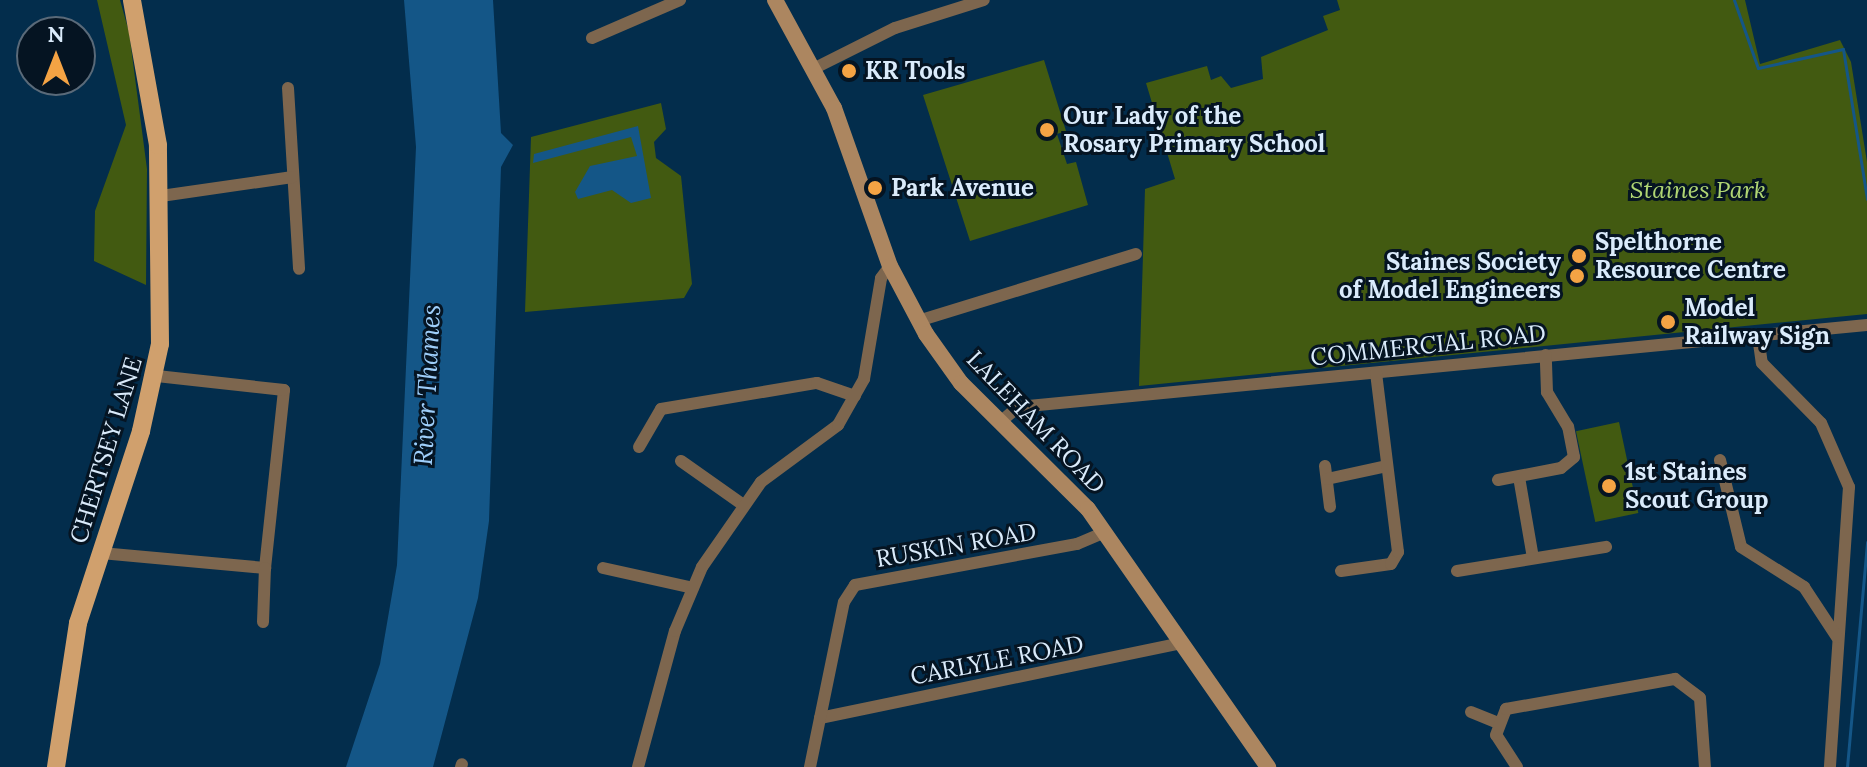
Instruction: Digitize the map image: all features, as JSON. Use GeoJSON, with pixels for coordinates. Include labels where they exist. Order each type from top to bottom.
{"type":"FeatureCollection","features":[{"type":"Feature","properties":{"kind":"main road","name":"CHERTSEY LANE"},"geometry":{"type":"LineString","coordinates":[[56,767],[65,679],[157,376],[161,196],[148,70],[132,0]]}},
{"type":"Feature","properties":{"kind":"main road","name":"LALEHAM ROAD"},"geometry":{"type":"LineString","coordinates":[[775,0],[815,68],[853,151],[890,266],[918,321],[999,423],[1074,491],[1268,767]]}},
{"type":"Feature","properties":{"kind":"street"},"geometry":{"type":"LineString","coordinates":[[592,38],[680,0]]}},
{"type":"Feature","properties":{"kind":"street"},"geometry":{"type":"LineString","coordinates":[[815,68],[895,28],[984,0]]}},
{"type":"Feature","properties":{"kind":"street"},"geometry":{"type":"LineString","coordinates":[[288,88],[299,269]]}},
{"type":"Feature","properties":{"kind":"street"},"geometry":{"type":"LineString","coordinates":[[161,196],[293,177]]}},
{"type":"Feature","properties":{"kind":"street"},"geometry":{"type":"LineString","coordinates":[[918,321],[1136,254]]}},
{"type":"Feature","properties":{"kind":"street"},"geometry":{"type":"LineString","coordinates":[[638,767],[693,588],[742,504],[838,425],[855,396],[881,278],[890,266]]}},
{"type":"Feature","properties":{"kind":"street","name":"COMMERCIAL ROAD"},"geometry":{"type":"LineString","coordinates":[[999,423],[1018,407],[1867,325]]}},
{"type":"Feature","properties":{"kind":"street"},"geometry":{"type":"LineString","coordinates":[[1758,336],[1762,363],[1821,423],[1844,470],[1852,519],[1827,764]]}},
{"type":"Feature","properties":{"kind":"street"},"geometry":{"type":"LineString","coordinates":[[1498,480],[1571,465],[1574,457],[1568,427],[1547,392],[1546,355]]}},
{"type":"Feature","properties":{"kind":"street"},"geometry":{"type":"LineString","coordinates":[[1341,571],[1391,564],[1398,552],[1382,467],[1376,373]]}},
{"type":"Feature","properties":{"kind":"street"},"geometry":{"type":"LineString","coordinates":[[157,376],[284,390],[265,568],[263,622]]}},
{"type":"Feature","properties":{"kind":"street"},"geometry":{"type":"LineString","coordinates":[[639,447],[661,409],[817,383],[855,396]]}},
{"type":"Feature","properties":{"kind":"street"},"geometry":{"type":"LineString","coordinates":[[1720,460],[1741,547],[1789,574],[1815,600],[1839,644]]}},
{"type":"Feature","properties":{"kind":"street"},"geometry":{"type":"LineString","coordinates":[[681,461],[742,504]]}},
{"type":"Feature","properties":{"kind":"street"},"geometry":{"type":"LineString","coordinates":[[1330,507],[1326,472],[1382,467]]}},
{"type":"Feature","properties":{"kind":"street"},"geometry":{"type":"LineString","coordinates":[[1519,477],[1533,558]]}},
{"type":"Feature","properties":{"kind":"street","name":"RUSKIN ROAD"},"geometry":{"type":"LineString","coordinates":[[810,767],[844,602],[855,585],[1077,544],[1105,532]]}},
{"type":"Feature","properties":{"kind":"street"},"geometry":{"type":"LineString","coordinates":[[1587,535],[1589,549]]}},
{"type":"Feature","properties":{"kind":"street"},"geometry":{"type":"LineString","coordinates":[[1457,571],[1606,547]]}},
{"type":"Feature","properties":{"kind":"street"},"geometry":{"type":"LineString","coordinates":[[101,553],[265,568]]}},
{"type":"Feature","properties":{"kind":"street"},"geometry":{"type":"LineString","coordinates":[[603,568],[693,588]]}},
{"type":"Feature","properties":{"kind":"street"},"geometry":{"type":"LineString","coordinates":[[1358,569],[1359,584]]}},
{"type":"Feature","properties":{"kind":"street"},"geometry":{"type":"LineString","coordinates":[[1815,600],[1838,598],[1845,586]]}},
{"type":"Feature","properties":{"kind":"street","name":"CARLYLE ROAD"},"geometry":{"type":"LineString","coordinates":[[820,718],[1182,643]]}},
{"type":"Feature","properties":{"kind":"street"},"geometry":{"type":"LineString","coordinates":[[1496,722],[1523,705],[1675,679],[1700,698],[1705,767]]}},
{"type":"Feature","properties":{"kind":"street"},"geometry":{"type":"LineString","coordinates":[[1471,712],[1496,722]]}},
{"type":"Feature","properties":{"kind":"street"},"geometry":{"type":"LineString","coordinates":[[1496,722],[1500,746],[1517,767]]}},
{"type":"Feature","properties":{"kind":"green space"},"geometry":{"type":"Polygon","coordinates":[[[97,0],[120,0],[129,32],[147,169],[146,285],[94,261],[95,211],[126,125],[97,0]]]}},
{"type":"Feature","properties":{"kind":"green space","name":"Staines Park"},"geometry":{"type":"Polygon","coordinates":[[[1337,0],[1745,0],[1760,64],[1840,40],[1851,62],[1867,162],[1867,314],[1139,386],[1145,189],[1175,179],[1146,83],[1207,66],[1211,80],[1221,76],[1231,88],[1263,79],[1261,57],[1328,30],[1323,16],[1340,10],[1337,0]]]}},
{"type":"Feature","properties":{"kind":"green space"},"geometry":{"type":"Polygon","coordinates":[[[1044,60],[1066,131],[1057,134],[1067,164],[1076,162],[1088,205],[970,241],[923,95],[1044,60]]]}},
{"type":"Feature","properties":{"kind":"green space"},"geometry":{"type":"Polygon","coordinates":[[[661,103],[666,129],[654,142],[656,158],[681,176],[692,284],[684,298],[525,312],[531,137],[661,103]]]}},
{"type":"Feature","properties":{"kind":"green space"},"geometry":{"type":"Polygon","coordinates":[[[1619,422],[1638,513],[1595,522],[1576,431],[1619,422]]]}},
{"type":"Feature","properties":{"kind":"water","name":"River Thames"},"geometry":{"type":"Polygon","coordinates":[[[404,0],[493,0],[501,133],[513,145],[501,167],[489,521],[478,598],[433,767],[346,767],[380,664],[397,565],[416,147],[404,0]]]}},
{"type":"Feature","properties":{"kind":"water"},"geometry":{"type":"Polygon","coordinates":[[[638,126],[651,198],[631,203],[612,190],[578,199],[575,192],[590,166],[637,156],[631,137],[533,163],[534,154],[638,126]]]}},
{"type":"Feature","properties":{"kind":"waterway"},"geometry":{"type":"LineString","coordinates":[[1734,0],[1758,68],[1843,49],[1867,199]]}},
{"type":"Feature","properties":{"kind":"waterway"},"geometry":{"type":"LineString","coordinates":[[1847,767],[1867,542]]}},
{"type":"Feature","properties":{"kind":"place","name":"KR Tools"},"geometry":{"type":"Point","coordinates":[849,71]}},
{"type":"Feature","properties":{"kind":"place","name":"Our Lady of the Rosary Primary School"},"geometry":{"type":"Point","coordinates":[1047,130]}},
{"type":"Feature","properties":{"kind":"place","name":"Park Avenue"},"geometry":{"type":"Point","coordinates":[875,188]}},
{"type":"Feature","properties":{"kind":"place","name":"Spelthorne Resource Centre"},"geometry":{"type":"Point","coordinates":[1579,256]}},
{"type":"Feature","properties":{"kind":"place","name":"Staines Society of Model Engineers"},"geometry":{"type":"Point","coordinates":[1577,276]}},
{"type":"Feature","properties":{"kind":"place","name":"Model Railway Sign"},"geometry":{"type":"Point","coordinates":[1668,322]}},
{"type":"Feature","properties":{"kind":"place","name":"1st Staines Scout Group"},"geometry":{"type":"Point","coordinates":[1609,486]}}]}
